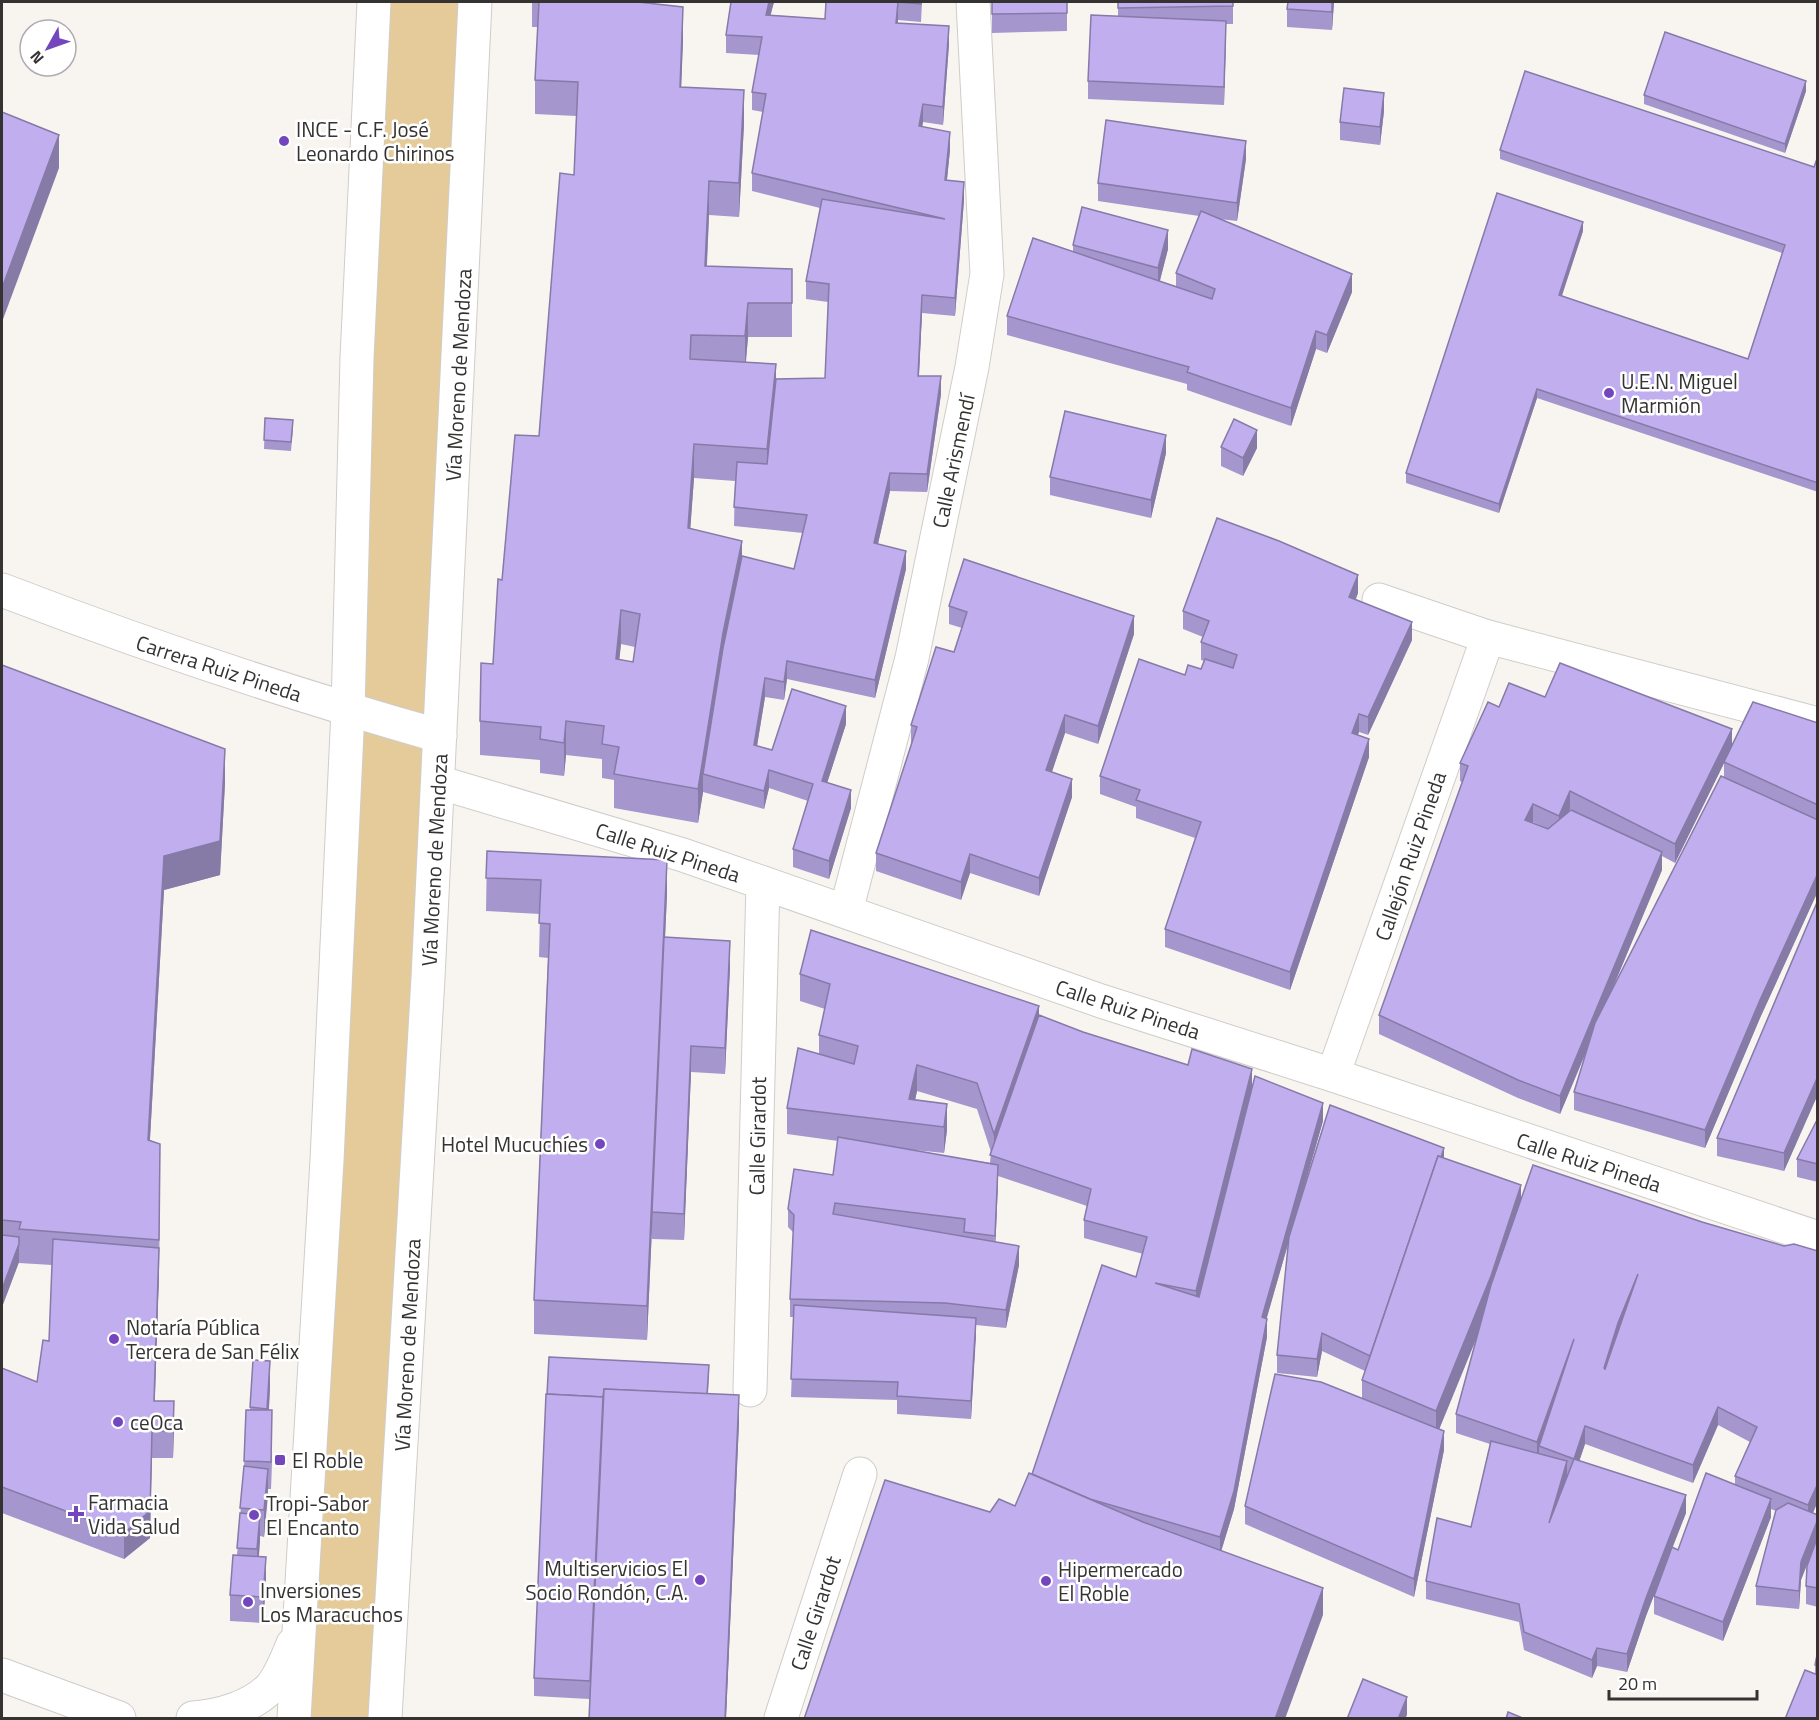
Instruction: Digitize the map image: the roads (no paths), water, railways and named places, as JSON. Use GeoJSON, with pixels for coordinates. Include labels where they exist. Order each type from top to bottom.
{"type":"FeatureCollection","features":[{"type":"Feature","properties":{"kind":"street"},"geometry":{"type":"LineString","coordinates":[[294,1719],[327,1171],[348,710],[357,358],[375,2]]}},
{"type":"Feature","properties":{"kind":"street","name":"Vía Moreno de Mendoza"},"geometry":{"type":"LineString","coordinates":[[385,1719],[438,782],[475,2]]}},
{"type":"Feature","properties":{"kind":"street","name":"Calle Arismendí"},"geometry":{"type":"LineString","coordinates":[[846,911],[912,658],[972,367],[987,274],[973,2]]}},
{"type":"Feature","properties":{"kind":"street","name":"Carrera Ruiz Pineda"},"geometry":{"type":"LineString","coordinates":[[2,590],[114,633],[348,710],[440,736]]}},
{"type":"Feature","properties":{"kind":"street"},"geometry":{"type":"LineString","coordinates":[[1379,600],[1488,637],[1818,724]]}},
{"type":"Feature","properties":{"kind":"street","name":"Callejón Ruiz Pineda"},"geometry":{"type":"LineString","coordinates":[[1333,1076],[1488,637]]}},
{"type":"Feature","properties":{"kind":"street","name":"Calle Ruiz Pineda"},"geometry":{"type":"LineString","coordinates":[[438,782],[683,855],[1101,1000],[1818,1238]]}},
{"type":"Feature","properties":{"kind":"street","name":"Calle Girardot"},"geometry":{"type":"LineString","coordinates":[[750,1390],[763,883]]}},
{"type":"Feature","properties":{"kind":"street","name":"Calle Girardot"},"geometry":{"type":"LineString","coordinates":[[781,1719],[860,1474]]}},
{"type":"Feature","properties":{"kind":"street"},"geometry":{"type":"LineString","coordinates":[[193,1719],[242,1707],[271,1687],[285,1664],[298,1632]]}},
{"type":"Feature","properties":{"kind":"street"},"geometry":{"type":"LineString","coordinates":[[2,1675],[119,1719]]}},
{"type":"Feature","properties":{"kind":"place","name":"INCE - C.F. José Leonardo Chirinos"},"geometry":{"type":"Point","coordinates":[284,141]}},
{"type":"Feature","properties":{"kind":"place","name":"U.E.N. Miguel Marmión"},"geometry":{"type":"Point","coordinates":[1609,393]}},
{"type":"Feature","properties":{"kind":"place","name":"Hotel Mucuchíes"},"geometry":{"type":"Point","coordinates":[600,1144]}},
{"type":"Feature","properties":{"kind":"place","name":"Notaría Pública Tercera de San Félix"},"geometry":{"type":"Point","coordinates":[114,1339]}},
{"type":"Feature","properties":{"kind":"place","name":"ceOca"},"geometry":{"type":"Point","coordinates":[118,1422]}},
{"type":"Feature","properties":{"kind":"place","name":"El Roble"},"geometry":{"type":"Point","coordinates":[280,1460]}},
{"type":"Feature","properties":{"kind":"place","name":"Farmacia Vida Salud"},"geometry":{"type":"Point","coordinates":[76,1514]}},
{"type":"Feature","properties":{"kind":"place","name":"Tropi-Sabor El Encanto"},"geometry":{"type":"Point","coordinates":[254,1515]}},
{"type":"Feature","properties":{"kind":"place","name":"Multiservicios El Socio Rondón, C.A."},"geometry":{"type":"Point","coordinates":[700,1580]}},
{"type":"Feature","properties":{"kind":"place","name":"Hipermercado El Roble"},"geometry":{"type":"Point","coordinates":[1046,1581]}},
{"type":"Feature","properties":{"kind":"place","name":"Inversiones Los Maracuchos"},"geometry":{"type":"Point","coordinates":[248,1602]}}]}
